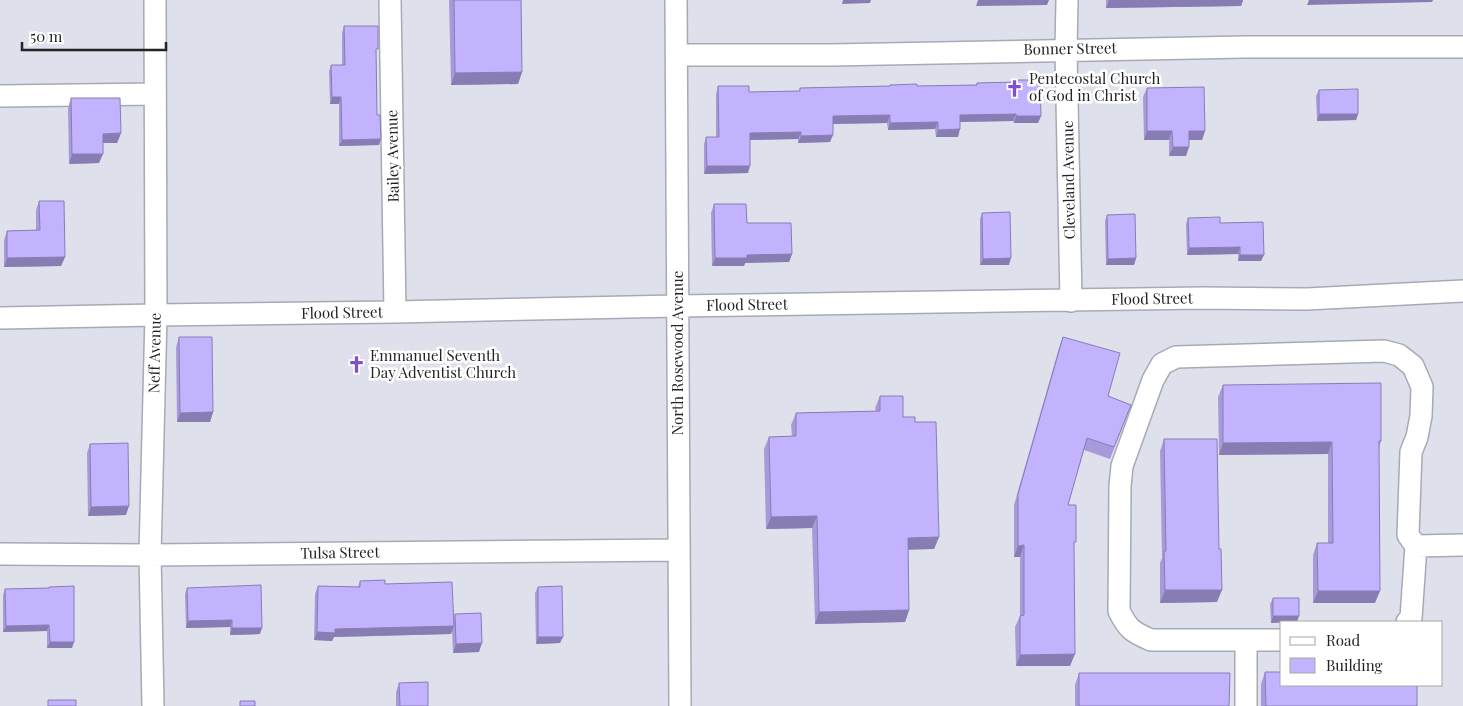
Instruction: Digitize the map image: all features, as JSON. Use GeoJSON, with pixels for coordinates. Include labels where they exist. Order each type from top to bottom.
{"type":"FeatureCollection","features":[{"type":"Feature","properties":{"kind":"street","name":"Neff Avenue"},"geometry":{"type":"LineString","coordinates":[[153,706],[150,555],[156,315],[155,0]]}},
{"type":"Feature","properties":{"kind":"street","name":"Bailey Avenue"},"geometry":{"type":"LineString","coordinates":[[390,0],[395,312]]}},
{"type":"Feature","properties":{"kind":"street","name":"North Rosewood Avenue"},"geometry":{"type":"LineString","coordinates":[[676,0],[680,706]]}},
{"type":"Feature","properties":{"kind":"street","name":"Cleveland Avenue"},"geometry":{"type":"LineString","coordinates":[[1067,0],[1066,49],[1071,301]]}},
{"type":"Feature","properties":{"kind":"street","name":"Bonner Street"},"geometry":{"type":"LineString","coordinates":[[677,55],[831,55],[1245,47],[1463,47]]}},
{"type":"Feature","properties":{"kind":"street"},"geometry":{"type":"LineString","coordinates":[[0,96],[155,94]]}},
{"type":"Feature","properties":{"kind":"street","name":"Flood Street"},"geometry":{"type":"LineString","coordinates":[[0,318],[1202,298],[1306,299],[1463,291]]}},
{"type":"Feature","properties":{"kind":"street"},"geometry":{"type":"LineString","coordinates":[[1280,640],[1151,640],[1137,634],[1126,625],[1119,611],[1120,486],[1122,466],[1153,380],[1162,364],[1176,357],[1384,351],[1399,355],[1413,366],[1422,387],[1417,437],[1411,452],[1408,535],[1416,546],[1410,618],[1408,621]]}},
{"type":"Feature","properties":{"kind":"street"},"geometry":{"type":"LineString","coordinates":[[1416,546],[1463,545]]}},
{"type":"Feature","properties":{"kind":"street","name":"Tulsa Street"},"geometry":{"type":"LineString","coordinates":[[0,554],[150,555],[679,550]]}},
{"type":"Feature","properties":{"kind":"street"},"geometry":{"type":"LineString","coordinates":[[1246,640],[1246,706]]}},
{"type":"Feature","properties":{"kind":"building"},"geometry":{"type":"Polygon","coordinates":[[[454,0],[521,0],[522,72],[455,73],[454,0]]]}},
{"type":"Feature","properties":{"kind":"building"},"geometry":{"type":"Polygon","coordinates":[[[344,26],[378,26],[378,49],[376,49],[377,115],[380,115],[381,139],[342,140],[341,97],[332,97],[331,65],[345,65],[344,26]]]}},
{"type":"Feature","properties":{"kind":"building"},"geometry":{"type":"Polygon","coordinates":[[[1016,80],[1040,80],[1041,116],[1016,116],[1016,114],[960,115],[960,129],[938,130],[938,122],[890,123],[890,115],[833,116],[833,135],[801,136],[801,132],[750,133],[750,166],[707,166],[706,137],[719,137],[718,86],[749,86],[749,92],[800,91],[800,88],[917,84],[917,86],[977,85],[977,83],[1016,82],[1016,80]]]}},
{"type":"Feature","properties":{"kind":"building"},"geometry":{"type":"Polygon","coordinates":[[[1204,87],[1205,131],[1189,131],[1189,147],[1173,147],[1172,131],[1147,131],[1147,88],[1204,87]]]}},
{"type":"Feature","properties":{"kind":"building"},"geometry":{"type":"Polygon","coordinates":[[[1358,89],[1358,114],[1319,114],[1319,90],[1358,89]]]}},
{"type":"Feature","properties":{"kind":"building"},"geometry":{"type":"Polygon","coordinates":[[[71,98],[120,98],[121,133],[103,134],[103,154],[72,154],[71,98]]]}},
{"type":"Feature","properties":{"kind":"building"},"geometry":{"type":"Polygon","coordinates":[[[39,201],[64,201],[65,257],[7,258],[7,231],[40,230],[39,201]]]}},
{"type":"Feature","properties":{"kind":"building"},"geometry":{"type":"Polygon","coordinates":[[[714,204],[746,204],[747,223],[791,223],[792,254],[747,255],[747,258],[715,258],[714,204]]]}},
{"type":"Feature","properties":{"kind":"building"},"geometry":{"type":"Polygon","coordinates":[[[1010,212],[1011,258],[983,259],[982,213],[1010,212]]]}},
{"type":"Feature","properties":{"kind":"building"},"geometry":{"type":"Polygon","coordinates":[[[1135,214],[1136,258],[1108,259],[1107,215],[1135,214]]]}},
{"type":"Feature","properties":{"kind":"building"},"geometry":{"type":"Polygon","coordinates":[[[1220,217],[1220,223],[1263,222],[1264,255],[1240,255],[1240,247],[1189,248],[1188,218],[1220,217]]]}},
{"type":"Feature","properties":{"kind":"building"},"geometry":{"type":"Polygon","coordinates":[[[179,337],[212,337],[213,412],[180,413],[179,337]]]}},
{"type":"Feature","properties":{"kind":"building"},"geometry":{"type":"Polygon","coordinates":[[[1063,337],[1120,353],[1108,396],[1131,405],[1114,447],[1087,438],[1068,505],[1076,505],[1076,542],[1074,542],[1075,654],[1020,655],[1020,616],[1024,615],[1024,545],[1018,546],[1018,494],[1063,337]]]}},
{"type":"Feature","properties":{"kind":"building"},"geometry":{"type":"Polygon","coordinates":[[[1381,383],[1381,441],[1379,441],[1380,591],[1318,591],[1317,543],[1333,543],[1332,442],[1223,443],[1223,385],[1381,383]]]}},
{"type":"Feature","properties":{"kind":"building"},"geometry":{"type":"Polygon","coordinates":[[[880,396],[903,396],[903,417],[915,417],[915,422],[936,422],[939,537],[908,538],[909,610],[819,612],[817,516],[771,517],[769,437],[796,436],[796,413],[880,411],[880,396]]]}},
{"type":"Feature","properties":{"kind":"building"},"geometry":{"type":"Polygon","coordinates":[[[1164,439],[1217,439],[1219,549],[1221,549],[1222,590],[1165,590],[1164,439]]]}},
{"type":"Feature","properties":{"kind":"building"},"geometry":{"type":"Polygon","coordinates":[[[128,443],[129,506],[91,507],[90,444],[128,443]]]}},
{"type":"Feature","properties":{"kind":"building"},"geometry":{"type":"Polygon","coordinates":[[[385,580],[385,584],[452,582],[454,626],[335,629],[335,633],[317,632],[318,586],[360,587],[360,581],[385,580]]]}},
{"type":"Feature","properties":{"kind":"building"},"geometry":{"type":"Polygon","coordinates":[[[261,585],[262,628],[232,628],[232,620],[188,621],[187,588],[261,585]]]}},
{"type":"Feature","properties":{"kind":"building"},"geometry":{"type":"Polygon","coordinates":[[[74,586],[74,642],[50,642],[49,625],[6,626],[5,589],[74,586]]]}},
{"type":"Feature","properties":{"kind":"building"},"geometry":{"type":"Polygon","coordinates":[[[562,586],[563,637],[538,637],[538,587],[562,586]]]}},
{"type":"Feature","properties":{"kind":"building"},"geometry":{"type":"Polygon","coordinates":[[[1273,598],[1299,598],[1299,616],[1273,616],[1273,598]]]}},
{"type":"Feature","properties":{"kind":"building"},"geometry":{"type":"Polygon","coordinates":[[[481,613],[482,643],[456,644],[455,614],[481,613]]]}},
{"type":"Feature","properties":{"kind":"building"},"geometry":{"type":"Polygon","coordinates":[[[1265,672],[1280,672],[1280,686],[1417,686],[1417,706],[1266,706],[1265,672]]]}},
{"type":"Feature","properties":{"kind":"building"},"geometry":{"type":"Polygon","coordinates":[[[1079,673],[1230,673],[1229,706],[1079,706],[1079,673]]]}},
{"type":"Feature","properties":{"kind":"building"},"geometry":{"type":"Polygon","coordinates":[[[428,682],[428,706],[400,706],[399,683],[428,682]]]}},
{"type":"Feature","properties":{"kind":"building"},"geometry":{"type":"Polygon","coordinates":[[[48,700],[76,700],[76,706],[48,706],[48,700]]]}},
{"type":"Feature","properties":{"kind":"building"},"geometry":{"type":"Polygon","coordinates":[[[240,701],[255,701],[255,706],[240,706],[240,701]]]}},
{"type":"Feature","properties":{"kind":"place","name":"Pentecostal Church of God in Christ"},"geometry":{"type":"Point","coordinates":[1015,88]}},
{"type":"Feature","properties":{"kind":"place","name":"Emmanuel Seventh Day Adventist Church"},"geometry":{"type":"Point","coordinates":[356,365]}}]}
